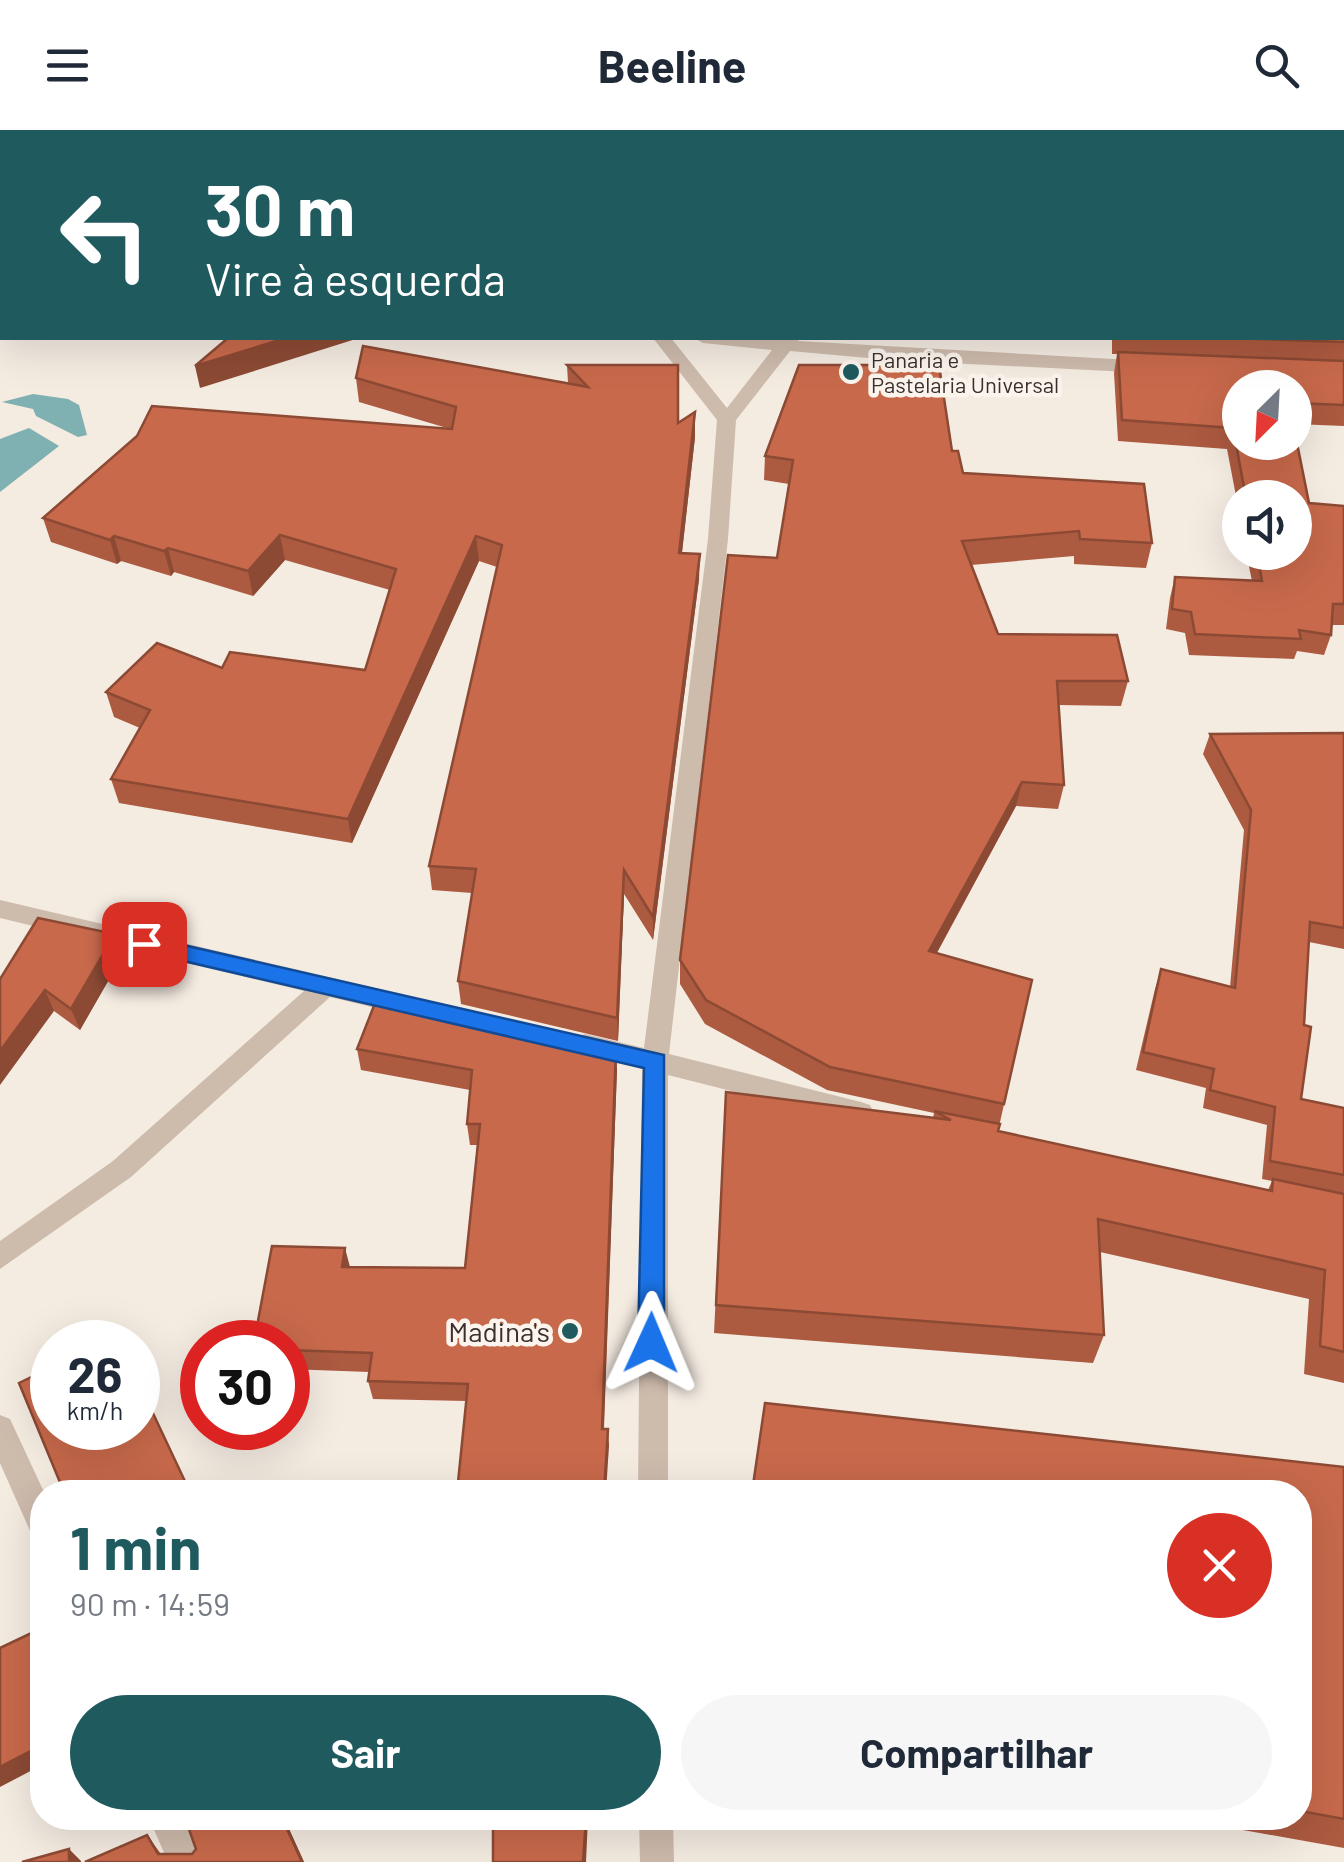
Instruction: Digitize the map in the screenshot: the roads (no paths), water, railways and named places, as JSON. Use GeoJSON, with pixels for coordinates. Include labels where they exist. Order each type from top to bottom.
{"type":"FeatureCollection","features":[{"type":"Feature","properties":{"kind":"street"},"geometry":{"type":"LineString","coordinates":[[664,340],[727,420]]}},
{"type":"Feature","properties":{"kind":"street"},"geometry":{"type":"LineString","coordinates":[[760,340],[890,355],[1174,368]]}},
{"type":"Feature","properties":{"kind":"street"},"geometry":{"type":"LineString","coordinates":[[653,1480],[656,1062],[718,539],[727,420],[788,341]]}},
{"type":"Feature","properties":{"kind":"street"},"geometry":{"type":"LineString","coordinates":[[0,909],[439,1012]]}},
{"type":"Feature","properties":{"kind":"street"},"geometry":{"type":"LineString","coordinates":[[0,1257],[122,1169],[324,988]]}},
{"type":"Feature","properties":{"kind":"street"},"geometry":{"type":"LineString","coordinates":[[568,1040],[893,1120]]}},
{"type":"Feature","properties":{"kind":"street"},"geometry":{"type":"LineString","coordinates":[[0,1429],[30,1497]]}},
{"type":"Feature","properties":{"kind":"street"},"geometry":{"type":"LineString","coordinates":[[171,1830],[185,1862]]}},
{"type":"Feature","properties":{"kind":"street"},"geometry":{"type":"LineString","coordinates":[[656,1830],[657,1862]]}},
{"type":"Feature","properties":{"kind":"water"},"geometry":{"type":"Polygon","coordinates":[[[33,394],[68,399],[79,405],[87,435],[78,437],[36,416],[33,409],[2,402],[33,394]]]}},
{"type":"Feature","properties":{"kind":"water"},"geometry":{"type":"Polygon","coordinates":[[[29,428],[59,446],[0,492],[0,439],[29,428]]]}},
{"type":"Feature","properties":{"kind":"place","name":"Panaria e Pastelaria Universal"},"geometry":{"type":"Point","coordinates":[851,372]}},
{"type":"Feature","properties":{"kind":"place","name":"Madina's"},"geometry":{"type":"Point","coordinates":[570,1331]}}]}
